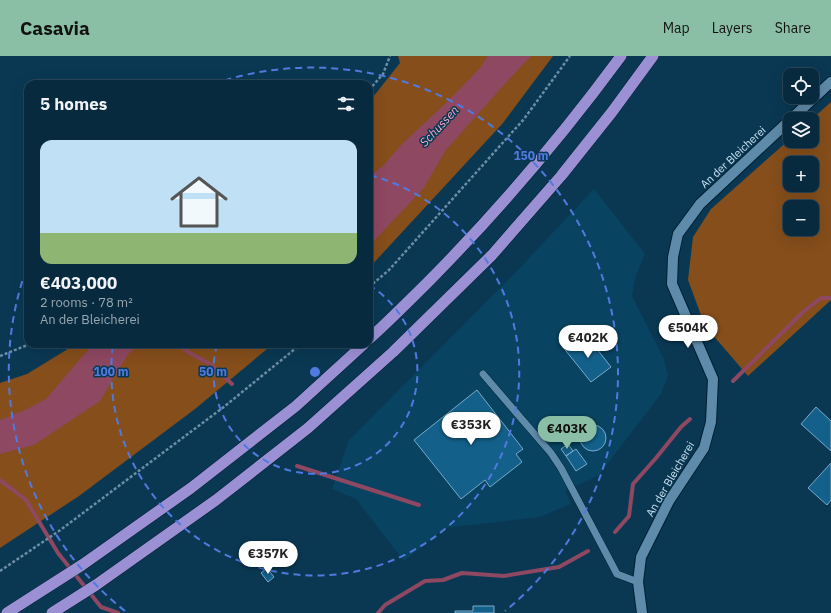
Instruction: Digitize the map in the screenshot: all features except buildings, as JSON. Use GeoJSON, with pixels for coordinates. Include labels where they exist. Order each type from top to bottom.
{"type":"FeatureCollection","features":[{"type":"Feature","properties":{"kind":"highway"},"geometry":{"type":"LineString","coordinates":[[373,335],[471,238],[543,156],[621,56]]}},
{"type":"Feature","properties":{"kind":"highway"},"geometry":{"type":"LineString","coordinates":[[52,613],[216,500],[302,433],[393,352],[497,249],[561,176],[612,112],[653,56]]}},
{"type":"Feature","properties":{"kind":"highway"},"geometry":{"type":"LineString","coordinates":[[7,613],[82,565],[198,483],[296,406],[360,348]]}},
{"type":"Feature","properties":{"kind":"street","name":"An der Bleicherei"},"geometry":{"type":"LineString","coordinates":[[799,112],[831,82]]}},
{"type":"Feature","properties":{"kind":"street","name":"An der Bleicherei"},"geometry":{"type":"LineString","coordinates":[[642,613],[638,582],[641,557],[669,501],[704,448],[711,422],[713,379],[672,284],[673,257],[678,234],[700,204],[783,127]]}},
{"type":"Feature","properties":{"kind":"lane"},"geometry":{"type":"LineString","coordinates":[[483,374],[551,453],[561,468],[617,574],[638,582]]}},
{"type":"Feature","properties":{"kind":"path"},"geometry":{"type":"LineString","coordinates":[[373,85],[382,74],[390,56]]}},
{"type":"Feature","properties":{"kind":"path"},"geometry":{"type":"LineString","coordinates":[[373,283],[388,270],[524,119],[570,56]]}},
{"type":"Feature","properties":{"kind":"path"},"geometry":{"type":"LineString","coordinates":[[0,356],[24,346]]}},
{"type":"Feature","properties":{"kind":"path"},"geometry":{"type":"LineString","coordinates":[[0,571],[59,531],[225,406],[296,348]]}},
{"type":"Feature","properties":{"kind":"shaded area"},"geometry":{"type":"Polygon","coordinates":[[[398,56],[553,56],[503,123],[373,264],[373,97],[400,63],[398,56]]]}},
{"type":"Feature","properties":{"kind":"shaded area"},"geometry":{"type":"Polygon","coordinates":[[[831,102],[831,300],[748,376],[705,326],[688,280],[693,237],[711,209],[783,145],[783,148],[819,148],[819,113],[831,102]]]}},
{"type":"Feature","properties":{"kind":"shaded area"},"geometry":{"type":"Polygon","coordinates":[[[594,189],[645,254],[635,278],[632,296],[664,359],[668,376],[661,394],[598,476],[565,491],[571,504],[540,517],[445,528],[404,561],[356,499],[332,489],[349,440],[514,274],[594,189]]]}},
{"type":"Feature","properties":{"kind":"shaded area"},"geometry":{"type":"Polygon","coordinates":[[[69,348],[268,348],[195,409],[79,496],[0,548],[0,383],[27,374],[69,348]]]}},
{"type":"Feature","properties":{"kind":"water","name":"Schussen"},"geometry":{"type":"Polygon","coordinates":[[[488,56],[531,56],[446,150],[423,189],[373,242],[373,173],[383,166],[401,145],[448,101],[480,68],[488,56]]]}},
{"type":"Feature","properties":{"kind":"water"},"geometry":{"type":"Polygon","coordinates":[[[90,348],[135,348],[128,354],[100,401],[34,445],[0,454],[0,420],[25,410],[46,399],[90,348]]]}},
{"type":"Feature","properties":{"kind":"waterway"},"geometry":{"type":"LineString","coordinates":[[733,381],[803,312],[821,298],[831,298]]}},
{"type":"Feature","properties":{"kind":"waterway"},"geometry":{"type":"LineString","coordinates":[[183,348],[210,364],[232,384]]}},
{"type":"Feature","properties":{"kind":"waterway"},"geometry":{"type":"LineString","coordinates":[[615,532],[629,516],[633,484],[681,427],[690,419]]}},
{"type":"Feature","properties":{"kind":"waterway"},"geometry":{"type":"LineString","coordinates":[[297,466],[419,505]]}},
{"type":"Feature","properties":{"kind":"waterway"},"geometry":{"type":"LineString","coordinates":[[0,480],[26,500],[58,553],[101,607],[118,613]]}},
{"type":"Feature","properties":{"kind":"waterway"},"geometry":{"type":"LineString","coordinates":[[378,613],[385,605],[425,581],[443,580],[462,573],[504,576],[559,567],[588,551]]}}]}
